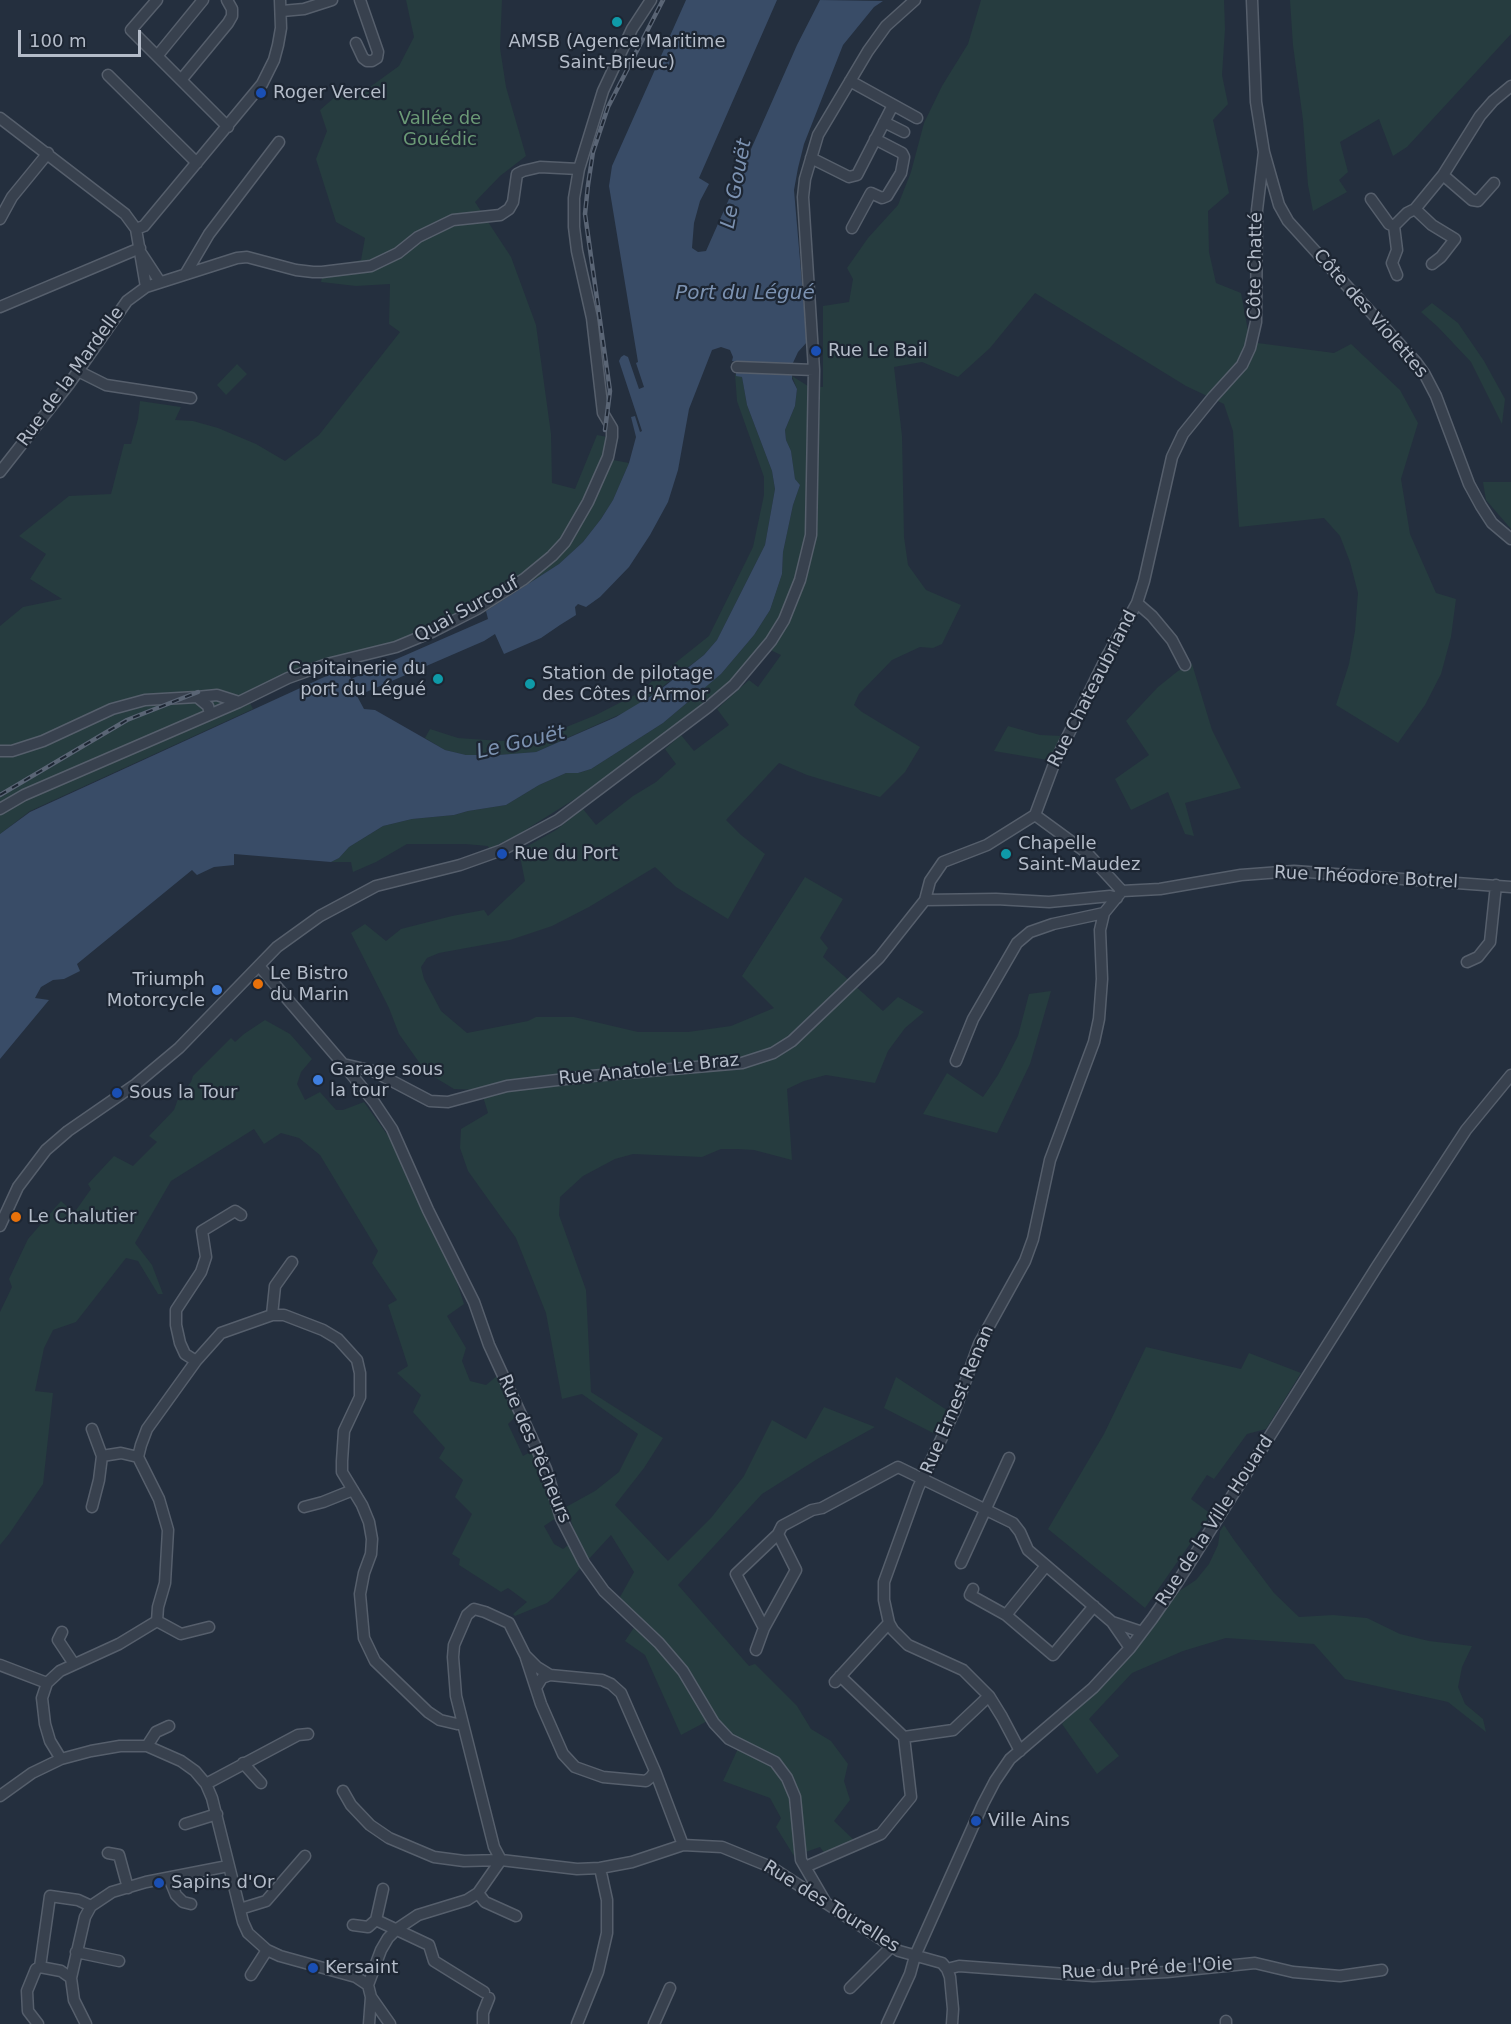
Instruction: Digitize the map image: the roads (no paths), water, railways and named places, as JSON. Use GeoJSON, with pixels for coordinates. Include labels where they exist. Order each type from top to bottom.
{"type":"FeatureCollection","features":[{"type":"Feature","properties":{"kind":"street"},"geometry":{"type":"LineString","coordinates":[[157,0],[131,30],[228,127]]}},
{"type":"Feature","properties":{"kind":"street"},"geometry":{"type":"LineString","coordinates":[[158,55],[203,0]]}},
{"type":"Feature","properties":{"kind":"street"},"geometry":{"type":"LineString","coordinates":[[136,229],[144,226],[258,90],[269,72],[278,45],[281,6],[304,9],[332,0]]}},
{"type":"Feature","properties":{"kind":"street"},"geometry":{"type":"LineString","coordinates":[[356,43],[367,62],[377,58],[378,52],[360,0]]}},
{"type":"Feature","properties":{"kind":"street","name":"Quai Surcouf"},"geometry":{"type":"LineString","coordinates":[[0,809],[24,795],[309,670],[396,646],[432,632],[477,609],[524,579],[565,542],[588,502],[608,457],[612,437],[612,428],[603,413],[592,318],[581,276],[574,227],[574,198],[579,169],[603,91],[632,29],[651,0]]}},
{"type":"Feature","properties":{"kind":"street"},"geometry":{"type":"LineString","coordinates":[[0,1226],[18,1187],[46,1150],[136,1084],[179,1048],[277,947],[320,916],[362,893],[395,880],[460,865],[502,850],[558,820],[708,707],[755,662],[771,641],[784,620],[807,557],[812,535],[814,370],[803,197],[805,179],[818,135],[868,51],[886,27],[915,0]]}},
{"type":"Feature","properties":{"kind":"street"},"geometry":{"type":"LineString","coordinates":[[1252,0],[1256,102],[1264,152]]}},
{"type":"Feature","properties":{"kind":"street"},"geometry":{"type":"LineString","coordinates":[[181,80],[228,23],[232,16],[230,4]]}},
{"type":"Feature","properties":{"kind":"street"},"geometry":{"type":"LineString","coordinates":[[108,75],[197,163]]}},
{"type":"Feature","properties":{"kind":"street"},"geometry":{"type":"LineString","coordinates":[[850,81],[917,118]]}},
{"type":"Feature","properties":{"kind":"street"},"geometry":{"type":"LineString","coordinates":[[1397,275],[1392,263],[1396,250],[1394,226],[1407,213],[1415,209],[1443,175],[1480,116],[1511,86]]}},
{"type":"Feature","properties":{"kind":"street"},"geometry":{"type":"LineString","coordinates":[[811,158],[849,177],[856,175],[893,105]]}},
{"type":"Feature","properties":{"kind":"street"},"geometry":{"type":"LineString","coordinates":[[0,118],[125,214],[136,229],[146,287],[227,260],[247,257],[296,270],[313,272],[371,266],[398,253],[418,237],[453,220],[500,215],[509,209],[513,202],[517,174],[540,166],[579,169]]}},
{"type":"Feature","properties":{"kind":"street"},"geometry":{"type":"LineString","coordinates":[[884,122],[904,132]]}},
{"type":"Feature","properties":{"kind":"street"},"geometry":{"type":"LineString","coordinates":[[852,228],[871,193],[882,198],[888,196],[901,173],[904,157],[902,153],[875,139]]}},
{"type":"Feature","properties":{"kind":"street"},"geometry":{"type":"LineString","coordinates":[[186,273],[209,234],[279,142]]}},
{"type":"Feature","properties":{"kind":"street","name":"Côte Chatté"},"geometry":{"type":"LineString","coordinates":[[1137,603],[1172,457],[1184,434],[1242,365],[1250,348],[1256,322],[1257,210],[1264,152]]}},
{"type":"Feature","properties":{"kind":"street","name":"Côte des Violettes"},"geometry":{"type":"LineString","coordinates":[[1264,152],[1280,205],[1288,221],[1420,368],[1436,396],[1469,483],[1481,506],[1492,523],[1511,539]]}},
{"type":"Feature","properties":{"kind":"street"},"geometry":{"type":"LineString","coordinates":[[0,219],[12,197],[48,153]]}},
{"type":"Feature","properties":{"kind":"street"},"geometry":{"type":"LineString","coordinates":[[1443,175],[1472,200],[1478,201],[1494,183]]}},
{"type":"Feature","properties":{"kind":"street"},"geometry":{"type":"LineString","coordinates":[[1371,199],[1389,224],[1394,226]]}},
{"type":"Feature","properties":{"kind":"street"},"geometry":{"type":"LineString","coordinates":[[1415,209],[1432,225],[1455,239],[1441,257],[1432,264]]}},
{"type":"Feature","properties":{"kind":"street"},"geometry":{"type":"LineString","coordinates":[[140,250],[160,282]]}},
{"type":"Feature","properties":{"kind":"street"},"geometry":{"type":"LineString","coordinates":[[0,307],[140,250]]}},
{"type":"Feature","properties":{"kind":"street","name":"Rue de la Mardelle"},"geometry":{"type":"LineString","coordinates":[[0,472],[78,372],[127,301],[146,287]]}},
{"type":"Feature","properties":{"kind":"street"},"geometry":{"type":"LineString","coordinates":[[737,367],[814,370]]}},
{"type":"Feature","properties":{"kind":"street"},"geometry":{"type":"LineString","coordinates":[[78,372],[106,384],[191,398]]}},
{"type":"Feature","properties":{"kind":"street","name":"Rue Chateaubriand"},"geometry":{"type":"LineString","coordinates":[[1035,815],[1054,764],[1105,660],[1137,603],[1152,616],[1172,640],[1185,665]]}},
{"type":"Feature","properties":{"kind":"street"},"geometry":{"type":"LineString","coordinates":[[0,751],[12,751],[43,741],[112,709],[145,700],[217,695],[239,702]]}},
{"type":"Feature","properties":{"kind":"street"},"geometry":{"type":"LineString","coordinates":[[197,697],[208,706],[210,714]]}},
{"type":"Feature","properties":{"kind":"street"},"geometry":{"type":"LineString","coordinates":[[1035,815],[1087,853],[1120,895]]}},
{"type":"Feature","properties":{"kind":"street","name":"Rue Anatole Le Braz"},"geometry":{"type":"LineString","coordinates":[[343,1064],[373,1071],[430,1101],[448,1102],[507,1086],[549,1080],[742,1063],[773,1053],[792,1041],[879,957],[925,900],[930,880],[943,862],[987,845],[1035,815]]}},
{"type":"Feature","properties":{"kind":"street","name":"Rue Théodore Botrel"},"geometry":{"type":"LineString","coordinates":[[1120,895],[1241,875],[1294,871],[1511,887]]}},
{"type":"Feature","properties":{"kind":"street"},"geometry":{"type":"LineString","coordinates":[[1467,962],[1478,957],[1490,942],[1496,885]]}},
{"type":"Feature","properties":{"kind":"street"},"geometry":{"type":"LineString","coordinates":[[925,900],[996,898],[1049,902],[1120,895]]}},
{"type":"Feature","properties":{"kind":"street"},"geometry":{"type":"LineString","coordinates":[[956,1061],[973,1018],[1017,943],[1030,932],[1053,924],[1104,913],[1120,895]]}},
{"type":"Feature","properties":{"kind":"street","name":"Rue Ernest Renan"},"geometry":{"type":"LineString","coordinates":[[889,1623],[884,1599],[886,1573],[918,1488],[951,1418],[979,1344],[1025,1261],[1039,1216],[1050,1160],[1096,1030],[1102,980],[1100,930],[1104,913]]}},
{"type":"Feature","properties":{"kind":"street","name":"Rue des Pêcheurs"},"geometry":{"type":"LineString","coordinates":[[259,966],[374,1102],[398,1140],[428,1210],[474,1302],[489,1345],[546,1470],[561,1518],[584,1563],[604,1591],[659,1643],[682,1671],[714,1723],[729,1739],[775,1762],[788,1778],[795,1797],[801,1860],[826,1904]]}},
{"type":"Feature","properties":{"kind":"street","name":"Rue de la Ville Houard"},"geometry":{"type":"LineString","coordinates":[[887,2024],[983,1804],[1010,1759],[1094,1688],[1142,1632],[1177,1583],[1466,1130],[1511,1075]]}},
{"type":"Feature","properties":{"kind":"street"},"geometry":{"type":"LineString","coordinates":[[195,1361],[185,1354],[180,1343],[176,1325],[176,1310],[201,1272],[206,1257],[202,1231],[235,1211],[241,1215]]}},
{"type":"Feature","properties":{"kind":"street"},"geometry":{"type":"LineString","coordinates":[[272,1315],[275,1286],[292,1262]]}},
{"type":"Feature","properties":{"kind":"street"},"geometry":{"type":"LineString","coordinates":[[157,1621],[158,1607],[165,1583],[168,1530],[159,1499],[138,1457],[147,1429],[195,1361],[220,1333],[272,1315],[284,1315],[323,1330],[338,1339],[357,1360],[360,1373],[360,1396],[344,1431],[342,1472],[369,1522],[372,1539],[371,1554],[360,1594],[361,1618],[368,1649],[375,1661],[428,1712],[440,1720],[462,1723]]}},
{"type":"Feature","properties":{"kind":"street"},"geometry":{"type":"LineString","coordinates":[[92,1429],[102,1456],[92,1506]]}},
{"type":"Feature","properties":{"kind":"street"},"geometry":{"type":"LineString","coordinates":[[102,1456],[121,1453],[138,1457]]}},
{"type":"Feature","properties":{"kind":"street"},"geometry":{"type":"LineString","coordinates":[[961,1563],[1009,1458]]}},
{"type":"Feature","properties":{"kind":"street"},"geometry":{"type":"LineString","coordinates":[[764,1628],[736,1574],[777,1534],[782,1526],[812,1510],[822,1508],[898,1467],[1013,1522],[1028,1550],[1045,1567],[1112,1622],[1130,1648]]}},
{"type":"Feature","properties":{"kind":"street"},"geometry":{"type":"LineString","coordinates":[[304,1507],[353,1490]]}},
{"type":"Feature","properties":{"kind":"street"},"geometry":{"type":"LineString","coordinates":[[756,1650],[764,1628],[796,1570],[777,1534]]}},
{"type":"Feature","properties":{"kind":"street"},"geometry":{"type":"LineString","coordinates":[[1006,1615],[1045,1567]]}},
{"type":"Feature","properties":{"kind":"street"},"geometry":{"type":"LineString","coordinates":[[973,1589],[970,1595],[1006,1615],[1053,1655],[1094,1606]]}},
{"type":"Feature","properties":{"kind":"street"},"geometry":{"type":"LineString","coordinates":[[369,2024],[371,1997],[368,1985],[388,1938],[418,1915],[466,1900],[478,1893],[501,1860],[494,1847],[456,1696],[454,1645],[467,1615],[474,1609],[509,1623],[525,1655],[563,1754],[575,1767],[603,1777],[646,1781],[656,1787],[666,1798]]}},
{"type":"Feature","properties":{"kind":"street"},"geometry":{"type":"LineString","coordinates":[[157,1621],[182,1634],[209,1628]]}},
{"type":"Feature","properties":{"kind":"street"},"geometry":{"type":"LineString","coordinates":[[61,1759],[50,1742],[45,1724],[42,1698],[47,1683],[60,1671],[119,1644],[157,1621]]}},
{"type":"Feature","properties":{"kind":"street"},"geometry":{"type":"LineString","coordinates":[[1112,1622],[1142,1632]]}},
{"type":"Feature","properties":{"kind":"street"},"geometry":{"type":"LineString","coordinates":[[805,1867],[881,1834],[911,1797],[904,1737],[838,1679],[889,1623],[908,1645],[963,1670],[988,1696],[1020,1751]]}},
{"type":"Feature","properties":{"kind":"street"},"geometry":{"type":"LineString","coordinates":[[62,1632],[58,1640],[74,1664]]}},
{"type":"Feature","properties":{"kind":"street"},"geometry":{"type":"LineString","coordinates":[[525,1655],[550,1675]]}},
{"type":"Feature","properties":{"kind":"street"},"geometry":{"type":"LineString","coordinates":[[0,1665],[47,1683]]}},
{"type":"Feature","properties":{"kind":"street"},"geometry":{"type":"LineString","coordinates":[[536,1688],[542,1678],[550,1675],[602,1680],[621,1693],[655,1771],[683,1845]]}},
{"type":"Feature","properties":{"kind":"street"},"geometry":{"type":"LineString","coordinates":[[904,1737],[952,1730],[988,1696]]}},
{"type":"Feature","properties":{"kind":"street"},"geometry":{"type":"LineString","coordinates":[[147,1746],[156,1732],[169,1726]]}},
{"type":"Feature","properties":{"kind":"street"},"geometry":{"type":"LineString","coordinates":[[206,1784],[298,1735],[308,1734]]}},
{"type":"Feature","properties":{"kind":"street"},"geometry":{"type":"LineString","coordinates":[[0,1796],[32,1773],[61,1759],[120,1746],[147,1746],[181,1761],[195,1771],[206,1784],[217,1814],[228,1866],[248,1933],[267,1950],[280,1956],[349,1975],[368,1985]]}},
{"type":"Feature","properties":{"kind":"street"},"geometry":{"type":"LineString","coordinates":[[243,1763],[261,1783]]}},
{"type":"Feature","properties":{"kind":"street"},"geometry":{"type":"LineString","coordinates":[[646,1781],[655,1771]]}},
{"type":"Feature","properties":{"kind":"street","name":"Rue des Tourelles"},"geometry":{"type":"LineString","coordinates":[[343,1791],[351,1805],[370,1825],[389,1838],[434,1857],[464,1861],[501,1860],[577,1869],[600,1868],[632,1862],[683,1845],[722,1847],[771,1867],[892,1947],[915,1956]]}},
{"type":"Feature","properties":{"kind":"street"},"geometry":{"type":"LineString","coordinates":[[185,1824],[217,1814]]}},
{"type":"Feature","properties":{"kind":"street"},"geometry":{"type":"LineString","coordinates":[[108,1853],[119,1855],[128,1888]]}},
{"type":"Feature","properties":{"kind":"street"},"geometry":{"type":"LineString","coordinates":[[240,1909],[266,1901],[305,1856]]}},
{"type":"Feature","properties":{"kind":"street"},"geometry":{"type":"LineString","coordinates":[[86,2024],[74,2000],[71,1978],[85,1917],[91,1906],[112,1892],[228,1866]]}},
{"type":"Feature","properties":{"kind":"street"},"geometry":{"type":"LineString","coordinates":[[577,2024],[598,1972],[607,1933],[607,1900],[600,1868]]}},
{"type":"Feature","properties":{"kind":"street"},"geometry":{"type":"LineString","coordinates":[[169,1878],[176,1894],[183,1902],[191,1905]]}},
{"type":"Feature","properties":{"kind":"street"},"geometry":{"type":"LineString","coordinates":[[353,1925],[368,1927],[376,1920],[383,1889]]}},
{"type":"Feature","properties":{"kind":"street"},"geometry":{"type":"LineString","coordinates":[[478,1893],[485,1902],[516,1916]]}},
{"type":"Feature","properties":{"kind":"street"},"geometry":{"type":"LineString","coordinates":[[38,2024],[28,2012],[27,1991],[36,1969],[40,1967],[50,1896],[78,1900],[91,1906]]}},
{"type":"Feature","properties":{"kind":"street"},"geometry":{"type":"LineString","coordinates":[[376,1920],[429,1945],[434,1961],[487,1995],[483,2024]]}},
{"type":"Feature","properties":{"kind":"street"},"geometry":{"type":"LineString","coordinates":[[850,1988],[892,1947]]}},
{"type":"Feature","properties":{"kind":"street"},"geometry":{"type":"LineString","coordinates":[[251,1975],[267,1950]]}},
{"type":"Feature","properties":{"kind":"street"},"geometry":{"type":"LineString","coordinates":[[75,1953],[118,1961]]}},
{"type":"Feature","properties":{"kind":"street"},"geometry":{"type":"LineString","coordinates":[[915,1956],[942,1963],[947,1970],[953,2009],[952,2024]]}},
{"type":"Feature","properties":{"kind":"street","name":"Rue du Pré de l'Oie"},"geometry":{"type":"LineString","coordinates":[[947,1970],[959,1966],[1093,1976],[1167,1972],[1254,1963],[1293,1972],[1340,1977],[1382,1970]]}},
{"type":"Feature","properties":{"kind":"street"},"geometry":{"type":"LineString","coordinates":[[40,1967],[61,1971],[71,1978]]}},
{"type":"Feature","properties":{"kind":"street"},"geometry":{"type":"LineString","coordinates":[[654,2024],[670,1988]]}},
{"type":"Feature","properties":{"kind":"street"},"geometry":{"type":"LineString","coordinates":[[371,1997],[390,2024]]}},
{"type":"Feature","properties":{"kind":"water"},"geometry":{"type":"Polygon","coordinates":[[[686,0],[777,0],[699,178],[709,184],[700,201],[694,223],[692,248],[698,252],[706,251],[797,45],[820,0],[883,1],[874,7],[843,45],[804,144],[798,168],[794,190],[807,342],[798,352],[792,365],[737,364],[732,361],[730,350],[721,347],[712,350],[689,409],[678,470],[668,502],[629,567],[600,597],[586,607],[578,604],[575,607],[576,615],[541,638],[504,654],[495,634],[484,641],[357,696],[364,709],[375,710],[445,750],[466,755],[498,755],[536,752],[616,717],[656,693],[704,655],[717,640],[765,545],[775,489],[772,471],[747,405],[742,377],[736,376],[736,372],[792,373],[797,389],[795,406],[785,430],[795,479],[800,485],[793,505],[783,552],[782,574],[770,610],[754,635],[721,674],[663,723],[591,769],[578,773],[566,773],[539,785],[506,805],[454,815],[412,819],[383,826],[349,847],[339,858],[331,862],[234,854],[234,865],[214,867],[197,875],[192,870],[77,964],[80,971],[64,979],[53,980],[41,987],[35,998],[49,1000],[0,1059],[0,834],[30,812],[346,667],[351,679],[488,619],[486,611],[559,564],[583,542],[601,519],[613,500],[629,463],[636,437],[631,417],[635,416],[640,432],[642,431],[619,361],[621,357],[624,355],[628,357],[639,389],[644,387],[636,363],[638,362],[609,186],[612,166],[686,0]]]}},
{"type":"Feature","properties":{"kind":"railway"},"geometry":{"type":"LineString","coordinates":[[605,430],[610,391],[585,214],[588,185],[593,152],[608,107],[663,0]]}},
{"type":"Feature","properties":{"kind":"railway"},"geometry":{"type":"LineString","coordinates":[[0,795],[127,720],[198,692]]}},
{"type":"Feature","properties":{"kind":"place","name":"AMSB (Agence Maritime Saint-Brieuc)"},"geometry":{"type":"Point","coordinates":[617,22]}},
{"type":"Feature","properties":{"kind":"place","name":"Roger Vercel"},"geometry":{"type":"Point","coordinates":[261,93]}},
{"type":"Feature","properties":{"kind":"place","name":"Rue Le Bail"},"geometry":{"type":"Point","coordinates":[816,351]}},
{"type":"Feature","properties":{"kind":"place","name":"Capitainerie du port du Légué"},"geometry":{"type":"Point","coordinates":[438,679]}},
{"type":"Feature","properties":{"kind":"place","name":"Station de pilotage des Côtes d'Armor"},"geometry":{"type":"Point","coordinates":[530,684]}},
{"type":"Feature","properties":{"kind":"place","name":"Rue du Port"},"geometry":{"type":"Point","coordinates":[502,854]}},
{"type":"Feature","properties":{"kind":"place","name":"Chapelle Saint-Maudez"},"geometry":{"type":"Point","coordinates":[1006,854]}},
{"type":"Feature","properties":{"kind":"place","name":"Le Bistro du Marin"},"geometry":{"type":"Point","coordinates":[258,984]}},
{"type":"Feature","properties":{"kind":"place","name":"Triumph Motorcycle"},"geometry":{"type":"Point","coordinates":[217,990]}},
{"type":"Feature","properties":{"kind":"place","name":"Garage sous la tour"},"geometry":{"type":"Point","coordinates":[318,1080]}},
{"type":"Feature","properties":{"kind":"place","name":"Sous la Tour"},"geometry":{"type":"Point","coordinates":[117,1093]}},
{"type":"Feature","properties":{"kind":"place","name":"Le Chalutier"},"geometry":{"type":"Point","coordinates":[16,1217]}},
{"type":"Feature","properties":{"kind":"place","name":"Ville Ains"},"geometry":{"type":"Point","coordinates":[976,1821]}},
{"type":"Feature","properties":{"kind":"place","name":"Sapins d'Or"},"geometry":{"type":"Point","coordinates":[159,1883]}},
{"type":"Feature","properties":{"kind":"place","name":"Kersaint"},"geometry":{"type":"Point","coordinates":[313,1968]}},
{"type":"Feature","properties":{"kind":"park label","name":"Vallée de Gouédic"},"geometry":{"type":"Point","coordinates":[440,129]}},
{"type":"Feature","properties":{"kind":"water label","name":"Le Gouët"},"geometry":{"type":"Point","coordinates":[737,184]}},
{"type":"Feature","properties":{"kind":"water label","name":"Port du Légué"},"geometry":{"type":"Point","coordinates":[745,294]}},
{"type":"Feature","properties":{"kind":"water label","name":"Le Gouët"},"geometry":{"type":"Point","coordinates":[521,743]}}]}
